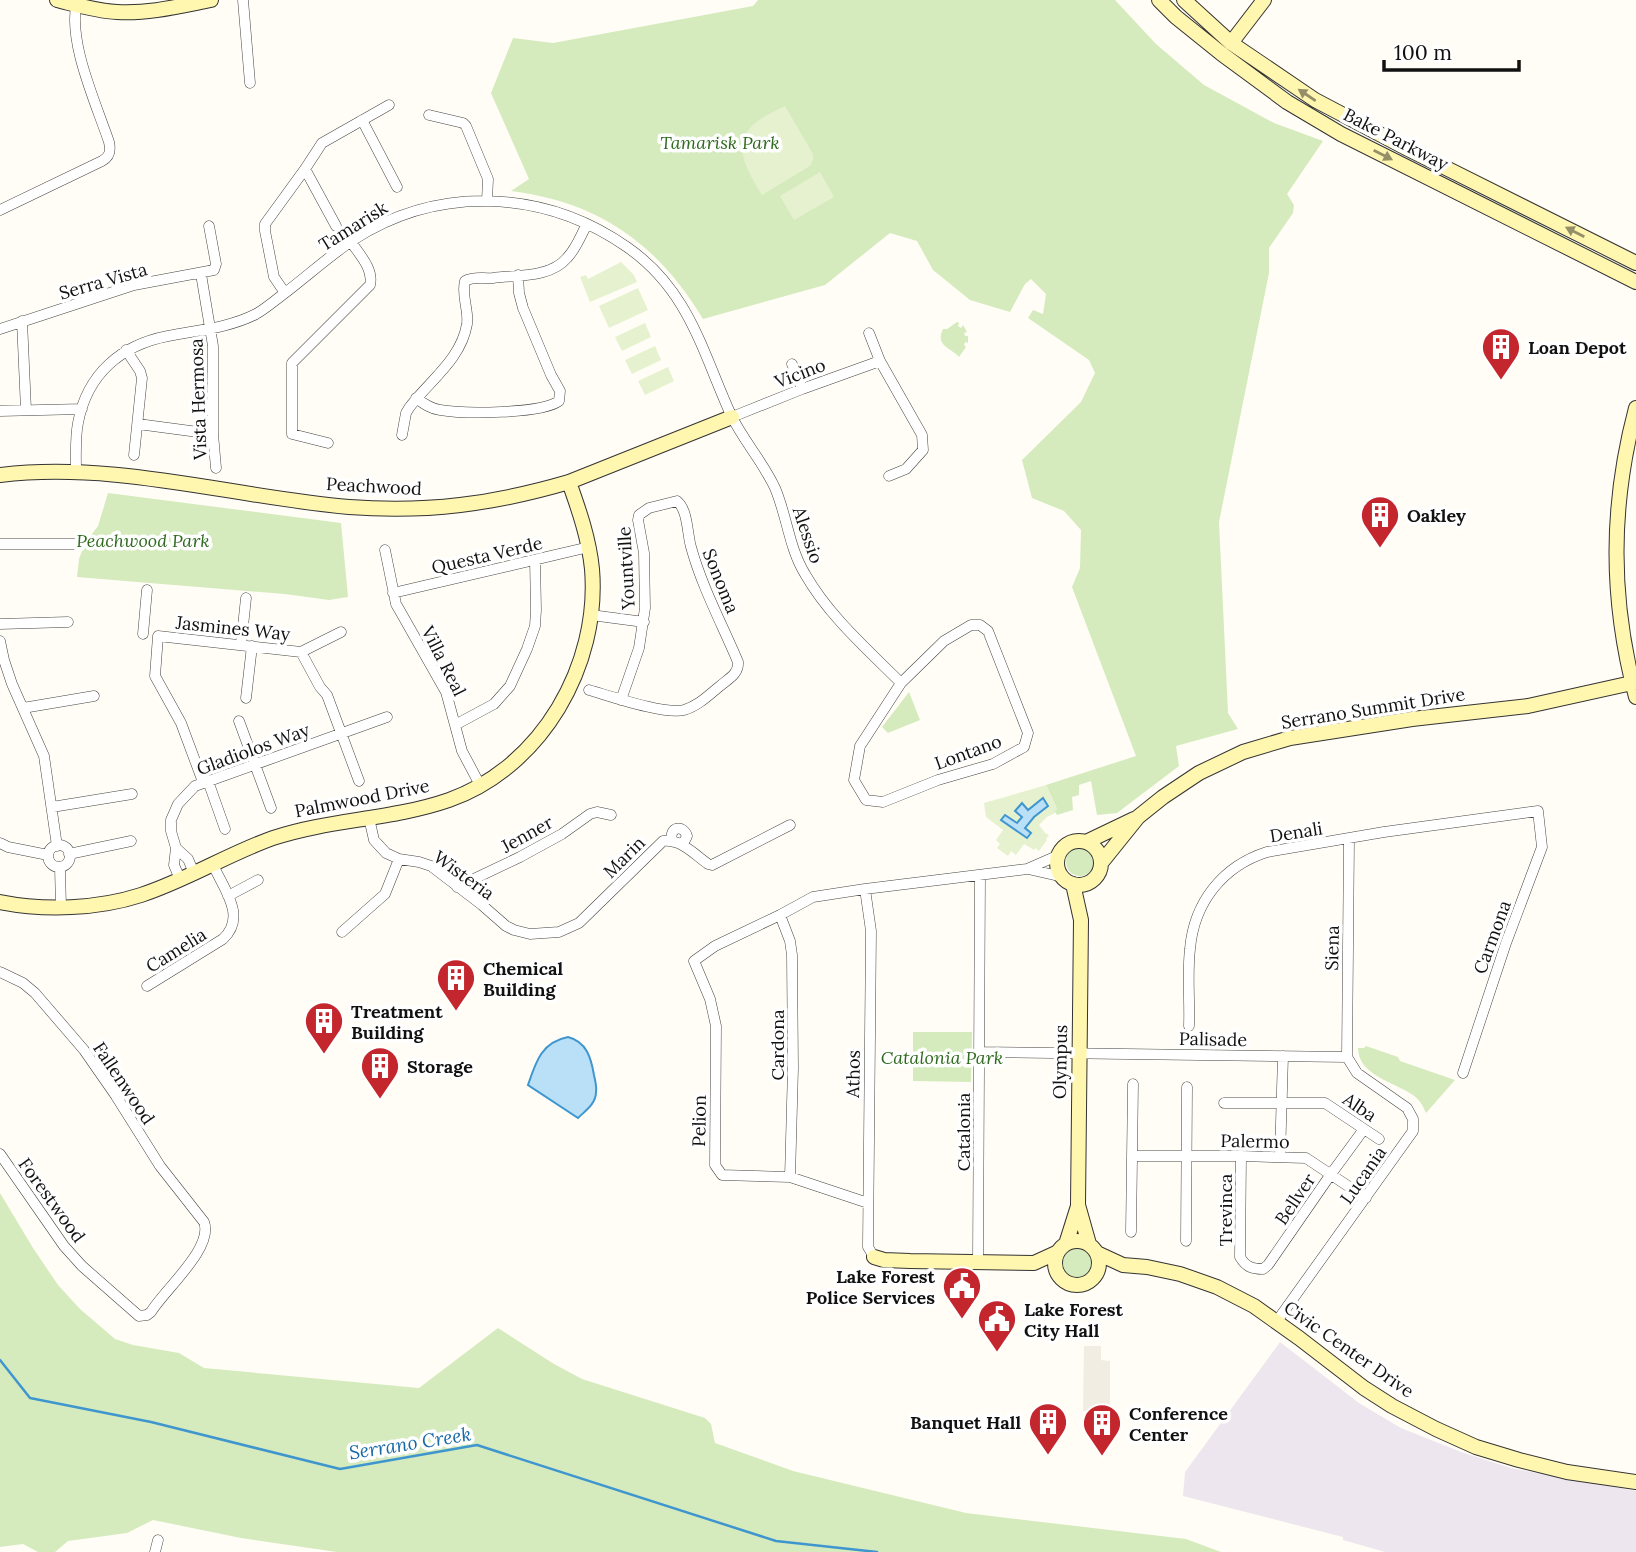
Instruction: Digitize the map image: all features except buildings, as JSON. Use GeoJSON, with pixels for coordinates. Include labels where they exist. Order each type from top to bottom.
{"type":"FeatureCollection","features":[{"type":"Feature","properties":{"kind":"street"},"geometry":{"type":"LineString","coordinates":[[57,0],[98,10],[131,12],[211,0]]}},
{"type":"Feature","properties":{"kind":"street"},"geometry":{"type":"LineString","coordinates":[[243,0],[250,83]]}},
{"type":"Feature","properties":{"kind":"street","name":"Bake Parkway"},"geometry":{"type":"LineString","coordinates":[[1159,0],[1222,54],[1287,102],[1330,127],[1636,282]]}},
{"type":"Feature","properties":{"kind":"street"},"geometry":{"type":"LineString","coordinates":[[1170,0],[1208,34],[1226,44],[1231,43],[1264,0]]}},
{"type":"Feature","properties":{"kind":"street","name":"Bake Parkway"},"geometry":{"type":"LineString","coordinates":[[1184,0],[1231,43],[1315,100],[1636,263]]}},
{"type":"Feature","properties":{"kind":"street"},"geometry":{"type":"LineString","coordinates":[[0,210],[102,161],[109,155],[109,142],[77,44],[74,24],[77,3]]}},
{"type":"Feature","properties":{"kind":"street"},"geometry":{"type":"LineString","coordinates":[[285,293],[274,277],[265,224],[322,143],[389,105]]}},
{"type":"Feature","properties":{"kind":"street"},"geometry":{"type":"LineString","coordinates":[[429,115],[466,126],[488,179],[488,201]]}},
{"type":"Feature","properties":{"kind":"street"},"geometry":{"type":"LineString","coordinates":[[362,120],[397,187]]}},
{"type":"Feature","properties":{"kind":"street"},"geometry":{"type":"LineString","coordinates":[[305,169],[336,226]]}},
{"type":"Feature","properties":{"kind":"street","name":"Tamarisk"},"geometry":{"type":"LineString","coordinates":[[76,471],[77,437],[82,409],[100,374],[111,361],[145,341],[236,322],[259,313],[351,242],[376,227],[425,208],[459,202],[488,201],[556,211],[587,224],[629,248],[653,269],[673,293],[698,335],[732,417]]}},
{"type":"Feature","properties":{"kind":"street"},"geometry":{"type":"LineString","coordinates":[[402,435],[406,413],[416,398],[450,362],[462,342],[468,311],[464,288],[466,281],[471,278],[545,272],[568,258],[587,224]]}},
{"type":"Feature","properties":{"kind":"street","name":"Serra Vista"},"geometry":{"type":"LineString","coordinates":[[0,329],[134,285],[201,274],[215,269],[209,226]]}},
{"type":"Feature","properties":{"kind":"street"},"geometry":{"type":"LineString","coordinates":[[327,443],[292,434],[292,363],[370,285],[372,277],[369,270],[351,242]]}},
{"type":"Feature","properties":{"kind":"street","name":"Vista Hermosa"},"geometry":{"type":"LineString","coordinates":[[201,274],[213,346],[213,434],[216,468]]}},
{"type":"Feature","properties":{"kind":"street"},"geometry":{"type":"LineString","coordinates":[[416,398],[438,410],[485,413],[548,406],[555,404],[560,398],[560,391],[523,308],[518,275]]}},
{"type":"Feature","properties":{"kind":"street"},"geometry":{"type":"LineString","coordinates":[[22,321],[26,410]]}},
{"type":"Feature","properties":{"kind":"street"},"geometry":{"type":"LineString","coordinates":[[869,333],[880,361],[922,435],[923,450],[906,469],[889,476]]}},
{"type":"Feature","properties":{"kind":"street"},"geometry":{"type":"LineString","coordinates":[[126,351],[142,378],[134,455]]}},
{"type":"Feature","properties":{"kind":"street","name":"Vicino"},"geometry":{"type":"LineString","coordinates":[[732,417],[880,361]]}},
{"type":"Feature","properties":{"kind":"street"},"geometry":{"type":"LineString","coordinates":[[792,364],[802,389]]}},
{"type":"Feature","properties":{"kind":"street"},"geometry":{"type":"LineString","coordinates":[[1635,687],[1624,646],[1618,606],[1616,551],[1619,499],[1636,408]]}},
{"type":"Feature","properties":{"kind":"street"},"geometry":{"type":"LineString","coordinates":[[0,411],[82,409]]}},
{"type":"Feature","properties":{"kind":"street","name":"Peachwood"},"geometry":{"type":"LineString","coordinates":[[0,475],[76,471],[348,507],[404,509],[482,503],[569,482],[732,417]]}},
{"type":"Feature","properties":{"kind":"street","name":"Alessio"},"geometry":{"type":"LineString","coordinates":[[732,417],[774,487],[804,573],[824,603],[901,683]]}},
{"type":"Feature","properties":{"kind":"street"},"geometry":{"type":"LineString","coordinates":[[138,424],[213,434]]}},
{"type":"Feature","properties":{"kind":"street","name":"Palmwood Drive"},"geometry":{"type":"LineString","coordinates":[[0,902],[38,908],[61,908],[128,899],[269,840],[302,829],[429,806],[462,794],[500,772],[522,753],[560,707],[582,657],[591,615],[593,582],[589,547],[569,482]]}},
{"type":"Feature","properties":{"kind":"street","name":"Yountville"},"geometry":{"type":"LineString","coordinates":[[621,699],[639,648],[644,622],[646,578],[639,515],[649,508],[672,501],[680,504]]}},
{"type":"Feature","properties":{"kind":"street","name":"Sonoma"},"geometry":{"type":"LineString","coordinates":[[621,699],[669,711],[685,710],[734,675],[739,667],[695,560],[683,507],[680,504]]}},
{"type":"Feature","properties":{"kind":"street"},"geometry":{"type":"LineString","coordinates":[[0,544],[75,544]]}},
{"type":"Feature","properties":{"kind":"street","name":"Questa Verde"},"geometry":{"type":"LineString","coordinates":[[393,593],[589,547]]}},
{"type":"Feature","properties":{"kind":"street","name":"Villa Real"},"geometry":{"type":"LineString","coordinates":[[385,550],[393,593],[446,692],[462,751],[480,785]]}},
{"type":"Feature","properties":{"kind":"street"},"geometry":{"type":"LineString","coordinates":[[455,725],[494,704],[510,686],[535,626],[535,560]]}},
{"type":"Feature","properties":{"kind":"street"},"geometry":{"type":"LineString","coordinates":[[143,634],[147,590]]}},
{"type":"Feature","properties":{"kind":"street"},"geometry":{"type":"LineString","coordinates":[[246,598],[246,698]]}},
{"type":"Feature","properties":{"kind":"street"},"geometry":{"type":"LineString","coordinates":[[591,615],[644,622]]}},
{"type":"Feature","properties":{"kind":"street"},"geometry":{"type":"LineString","coordinates":[[0,624],[68,622]]}},
{"type":"Feature","properties":{"kind":"street","name":"Lontano"},"geometry":{"type":"LineString","coordinates":[[971,625],[980,625],[989,631],[1028,733],[1024,747],[993,764],[938,780],[883,802],[866,800],[854,780],[860,746],[901,683],[944,641],[971,625]]}},
{"type":"Feature","properties":{"kind":"street","name":"Jasmines Way"},"geometry":{"type":"LineString","coordinates":[[205,782],[181,723],[155,676],[158,636],[301,652],[341,632]]}},
{"type":"Feature","properties":{"kind":"street"},"geometry":{"type":"LineString","coordinates":[[0,641],[12,684],[44,756],[57,846]]}},
{"type":"Feature","properties":{"kind":"street"},"geometry":{"type":"LineString","coordinates":[[301,652],[327,695],[359,781]]}},
{"type":"Feature","properties":{"kind":"street","name":"Serrano Summit Drive"},"geometry":{"type":"LineString","coordinates":[[1027,869],[1068,880],[1086,883],[1092,880],[1100,870],[1101,863],[1138,817],[1199,773],[1243,752],[1290,738],[1412,719],[1528,706],[1635,687]]}},
{"type":"Feature","properties":{"kind":"street"},"geometry":{"type":"LineString","coordinates":[[589,690],[621,699]]}},
{"type":"Feature","properties":{"kind":"street"},"geometry":{"type":"LineString","coordinates":[[23,708],[94,695]]}},
{"type":"Feature","properties":{"kind":"street","name":"Gladiolos Way"},"geometry":{"type":"LineString","coordinates":[[187,876],[188,859],[176,848],[170,826],[178,803],[189,791],[205,782],[387,717]]}},
{"type":"Feature","properties":{"kind":"street"},"geometry":{"type":"LineString","coordinates":[[239,721],[271,807]]}},
{"type":"Feature","properties":{"kind":"street"},"geometry":{"type":"LineString","coordinates":[[205,782],[225,829]]}},
{"type":"Feature","properties":{"kind":"street"},"geometry":{"type":"LineString","coordinates":[[52,807],[132,794]]}},
{"type":"Feature","properties":{"kind":"street","name":"Denali"},"geometry":{"type":"LineString","coordinates":[[1189,1026],[1189,949],[1193,928],[1200,908],[1215,884],[1232,869],[1267,852],[1384,832],[1538,811]]}},
{"type":"Feature","properties":{"kind":"street","name":"Carmona"},"geometry":{"type":"LineString","coordinates":[[1463,1073],[1502,954],[1542,847],[1538,811]]}},
{"type":"Feature","properties":{"kind":"street","name":"Jenner"},"geometry":{"type":"LineString","coordinates":[[457,887],[562,834],[590,814],[597,812],[611,815]]}},
{"type":"Feature","properties":{"kind":"street","name":"Serrano Summit Drive"},"geometry":{"type":"LineString","coordinates":[[694,961],[715,946],[813,897],[1027,869],[1059,855],[1066,845],[1072,842],[1086,842],[1138,817]]}},
{"type":"Feature","properties":{"kind":"street","name":"Wisteria"},"geometry":{"type":"LineString","coordinates":[[369,818],[374,840],[386,853],[399,859],[431,866],[506,926],[538,934],[559,932]]}},
{"type":"Feature","properties":{"kind":"street","name":"Marin"},"geometry":{"type":"LineString","coordinates":[[559,932],[579,923],[663,841],[676,841],[712,865],[790,825]]}},
{"type":"Feature","properties":{"kind":"street","name":"Siena"},"geometry":{"type":"LineString","coordinates":[[1347,1057],[1349,839]]}},
{"type":"Feature","properties":{"kind":"street"},"geometry":{"type":"LineString","coordinates":[[69,854],[131,841]]}},
{"type":"Feature","properties":{"kind":"street"},"geometry":{"type":"LineString","coordinates":[[1086,842],[1098,851],[1101,863]]}},
{"type":"Feature","properties":{"kind":"street"},"geometry":{"type":"LineString","coordinates":[[0,843],[48,855]]}},
{"type":"Feature","properties":{"kind":"street"},"geometry":{"type":"LineString","coordinates":[[57,846],[64,846],[69,854],[69,861],[60,867],[51,864],[48,855],[51,849],[57,846]]}},
{"type":"Feature","properties":{"kind":"street"},"geometry":{"type":"LineString","coordinates":[[1059,855],[1058,864],[1068,880]]}},
{"type":"Feature","properties":{"kind":"street"},"geometry":{"type":"LineString","coordinates":[[342,932],[385,894],[399,859]]}},
{"type":"Feature","properties":{"kind":"street","name":"Camelia"},"geometry":{"type":"LineString","coordinates":[[147,986],[226,937],[232,929],[234,919],[228,896],[213,865]]}},
{"type":"Feature","properties":{"kind":"street"},"geometry":{"type":"LineString","coordinates":[[60,867],[61,908]]}},
{"type":"Feature","properties":{"kind":"street","name":"Catalonia"},"geometry":{"type":"LineString","coordinates":[[978,1263],[980,875]]}},
{"type":"Feature","properties":{"kind":"street"},"geometry":{"type":"LineString","coordinates":[[228,896],[258,880]]}},
{"type":"Feature","properties":{"kind":"street","name":"Olympus"},"geometry":{"type":"LineString","coordinates":[[1068,880],[1081,920]]}},
{"type":"Feature","properties":{"kind":"street","name":"Olympus"},"geometry":{"type":"LineString","coordinates":[[1062,1248],[1078,1205],[1081,920],[1092,880]]}},
{"type":"Feature","properties":{"kind":"street","name":"Athos"},"geometry":{"type":"LineString","coordinates":[[865,889],[871,931],[868,1247],[874,1257]]}},
{"type":"Feature","properties":{"kind":"street","name":"Cardona"},"geometry":{"type":"LineString","coordinates":[[780,915],[790,941],[792,955],[790,1177]]}},
{"type":"Feature","properties":{"kind":"street","name":"Pelion"},"geometry":{"type":"LineString","coordinates":[[694,961],[710,999],[716,1026],[715,1165],[722,1175],[790,1177],[868,1203]]}},
{"type":"Feature","properties":{"kind":"street","name":"Fallenwood"},"geometry":{"type":"LineString","coordinates":[[0,972],[23,983],[35,993],[84,1050],[160,1166],[206,1227],[206,1236],[188,1267],[151,1312],[144,1316]]}},
{"type":"Feature","properties":{"kind":"street","name":"Palisade"},"geometry":{"type":"LineString","coordinates":[[979,1052],[1347,1057]]}},
{"type":"Feature","properties":{"kind":"street"},"geometry":{"type":"LineString","coordinates":[[1280,1157],[1283,1056]]}},
{"type":"Feature","properties":{"kind":"street","name":"Lucania"},"geometry":{"type":"LineString","coordinates":[[1277,1321],[1413,1131],[1413,1119],[1407,1108],[1357,1073],[1347,1057]]}},
{"type":"Feature","properties":{"kind":"street"},"geometry":{"type":"LineString","coordinates":[[1131,1232],[1132,1084]]}},
{"type":"Feature","properties":{"kind":"street"},"geometry":{"type":"LineString","coordinates":[[1186,1241],[1187,1087]]}},
{"type":"Feature","properties":{"kind":"street","name":"Alba"},"geometry":{"type":"LineString","coordinates":[[1224,1103],[1325,1103],[1378,1139]]}},
{"type":"Feature","properties":{"kind":"street","name":"Bellver"},"geometry":{"type":"LineString","coordinates":[[1244,1263],[1254,1269],[1263,1269],[1268,1265],[1364,1129]]}},
{"type":"Feature","properties":{"kind":"street","name":"Forestwood"},"geometry":{"type":"LineString","coordinates":[[0,1154],[64,1246],[135,1314],[144,1316]]}},
{"type":"Feature","properties":{"kind":"street","name":"Palermo"},"geometry":{"type":"LineString","coordinates":[[1132,1156],[1306,1158],[1366,1198]]}},
{"type":"Feature","properties":{"kind":"street","name":"Trevinca"},"geometry":{"type":"LineString","coordinates":[[1241,1156],[1240,1257],[1244,1263]]}},
{"type":"Feature","properties":{"kind":"street","name":"Olympus"},"geometry":{"type":"LineString","coordinates":[[1078,1205],[1093,1248]]}},
{"type":"Feature","properties":{"kind":"street","name":"Civic Center Drive"},"geometry":{"type":"LineString","coordinates":[[1034,1263],[1077,1241],[1123,1265]]}},
{"type":"Feature","properties":{"kind":"street"},"geometry":{"type":"LineString","coordinates":[[1059,1274],[1056,1260],[1062,1248]]}},
{"type":"Feature","properties":{"kind":"street"},"geometry":{"type":"LineString","coordinates":[[1093,1248],[1099,1260],[1096,1274]]}},
{"type":"Feature","properties":{"kind":"street","name":"Civic Center Drive"},"geometry":{"type":"LineString","coordinates":[[874,1257],[910,1261],[1034,1263],[1077,1285],[1088,1282],[1096,1274],[1123,1265],[1180,1274],[1217,1287],[1254,1306],[1364,1388],[1397,1409],[1476,1447],[1567,1472],[1636,1482]]}},
{"type":"Feature","properties":{"kind":"street"},"geometry":{"type":"LineString","coordinates":[[155,1552],[158,1540]]}},
{"type":"Feature","properties":{"kind":"shaded area"},"geometry":{"type":"Polygon","coordinates":[[[1280,1342],[1359,1403],[1401,1428],[1511,1468],[1636,1491],[1636,1552],[1385,1552],[1343,1540],[1343,1537],[1183,1496],[1185,1472],[1280,1342]]]}},
{"type":"Feature","properties":{"kind":"shaded area"},"geometry":{"type":"Polygon","coordinates":[[[1084,1346],[1101,1346],[1101,1360],[1110,1361],[1110,1410],[1083,1411],[1084,1346]]]}},
{"type":"Feature","properties":{"kind":"green space","name":"Tamarisk Park"},"geometry":{"type":"Polygon","coordinates":[[[758,0],[1115,0],[1156,44],[1204,85],[1274,123],[1323,141],[1287,194],[1294,205],[1293,213],[1269,248],[1269,273],[1219,522],[1228,713],[1238,729],[1176,746],[1179,766],[1117,813],[1097,815],[1091,781],[1079,785],[1079,795],[1072,797],[1073,810],[1057,815],[1046,785],[1136,756],[1072,587],[1080,568],[1081,530],[1064,511],[1032,498],[1022,460],[1081,402],[1095,373],[1089,360],[1028,318],[1033,310],[1043,314],[1046,294],[1031,279],[1025,284],[1010,312],[970,300],[933,270],[917,241],[890,233],[825,285],[703,319],[666,269],[646,248],[623,231],[572,205],[511,191],[529,179],[491,93],[513,38],[553,43],[753,6],[758,0]]]}},
{"type":"Feature","properties":{"kind":"green space"},"geometry":{"type":"Polygon","coordinates":[[[785,106],[813,154],[813,160],[810,166],[762,195],[747,168],[742,150],[743,140],[755,123],[785,106]]]}},
{"type":"Feature","properties":{"kind":"green space"},"geometry":{"type":"Polygon","coordinates":[[[820,172],[834,197],[794,220],[780,196],[820,172]]]}},
{"type":"Feature","properties":{"kind":"green space"},"geometry":{"type":"Polygon","coordinates":[[[621,262],[637,282],[590,302],[580,277],[586,275],[588,279],[621,262]]]}},
{"type":"Feature","properties":{"kind":"green space"},"geometry":{"type":"Polygon","coordinates":[[[638,288],[648,310],[609,328],[599,306],[638,288]]]}},
{"type":"Feature","properties":{"kind":"green space"},"geometry":{"type":"Polygon","coordinates":[[[957,322],[961,328],[963,325],[967,332],[964,333],[965,336],[968,336],[968,343],[965,342],[966,347],[959,357],[942,343],[941,339],[943,329],[957,322]]]}},
{"type":"Feature","properties":{"kind":"green space"},"geometry":{"type":"Polygon","coordinates":[[[645,323],[651,337],[622,351],[615,337],[645,323]]]}},
{"type":"Feature","properties":{"kind":"green space"},"geometry":{"type":"Polygon","coordinates":[[[655,346],[661,360],[632,374],[625,360],[655,346]]]}},
{"type":"Feature","properties":{"kind":"green space"},"geometry":{"type":"Polygon","coordinates":[[[668,367],[674,381],[645,395],[638,381],[668,367]]]}},
{"type":"Feature","properties":{"kind":"green space","name":"Peachwood Park"},"geometry":{"type":"Polygon","coordinates":[[[108,493],[341,523],[348,597],[329,600],[77,577],[79,559],[85,543],[98,526],[108,493]]]}},
{"type":"Feature","properties":{"kind":"green space"},"geometry":{"type":"Polygon","coordinates":[[[909,692],[920,720],[888,733],[882,727],[909,692]]]}},
{"type":"Feature","properties":{"kind":"green space"},"geometry":{"type":"Polygon","coordinates":[[[1046,785],[1057,809],[1039,825],[1049,835],[1047,840],[1039,851],[1024,844],[1016,855],[1011,851],[1008,856],[997,848],[1000,844],[996,840],[1003,830],[986,817],[984,803],[1046,785]]]}},
{"type":"Feature","properties":{"kind":"green space"},"geometry":{"type":"Polygon","coordinates":[[[1080,848],[1090,852],[1094,862],[1090,872],[1080,876],[1070,872],[1066,862],[1070,852],[1080,848]]]}},
{"type":"Feature","properties":{"kind":"green space","name":"Catalonia Park"},"geometry":{"type":"Polygon","coordinates":[[[913,1032],[972,1032],[971,1082],[913,1081],[913,1032]]]}},
{"type":"Feature","properties":{"kind":"green space"},"geometry":{"type":"Polygon","coordinates":[[[1366,1046],[1455,1080],[1426,1113],[1413,1095],[1378,1077],[1364,1065],[1358,1048],[1366,1046]]]}},
{"type":"Feature","properties":{"kind":"green space"},"geometry":{"type":"Polygon","coordinates":[[[0,1193],[58,1285],[80,1309],[115,1339],[179,1353],[204,1368],[419,1388],[498,1328],[582,1379],[705,1418],[711,1424],[715,1443],[793,1471],[966,1513],[1186,1539],[1221,1552],[337,1552],[241,1538],[153,1520],[127,1533],[68,1541],[55,1552],[38,1552],[23,1544],[0,1547],[0,1193]]]}},
{"type":"Feature","properties":{"kind":"green space"},"geometry":{"type":"Polygon","coordinates":[[[1078,1248],[1088,1253],[1093,1263],[1088,1273],[1078,1278],[1068,1273],[1063,1263],[1068,1253],[1078,1248]]]}},
{"type":"Feature","properties":{"kind":"water"},"geometry":{"type":"Polygon","coordinates":[[[1043,798],[1048,806],[1025,828],[1031,833],[1027,838],[1001,820],[1005,815],[1017,823],[1022,817],[1015,811],[1022,803],[1028,810],[1043,798]]]}},
{"type":"Feature","properties":{"kind":"water"},"geometry":{"type":"Polygon","coordinates":[[[568,1037],[580,1043],[587,1052],[596,1086],[594,1100],[578,1118],[528,1085],[537,1061],[546,1048],[568,1037]]]}},
{"type":"Feature","properties":{"kind":"waterway","name":"Serrano Creek"},"geometry":{"type":"LineString","coordinates":[[0,1360],[30,1398],[151,1422],[340,1469],[477,1445],[776,1541],[877,1552]]}},
{"type":"Feature","properties":{"kind":"place","name":"Loan Depot"},"geometry":{"type":"Point","coordinates":[1501,381]}},
{"type":"Feature","properties":{"kind":"place","name":"Oakley"},"geometry":{"type":"Point","coordinates":[1380,549]}},
{"type":"Feature","properties":{"kind":"place","name":"Chemical Building"},"geometry":{"type":"Point","coordinates":[456,1012]}},
{"type":"Feature","properties":{"kind":"place","name":"Treatment Building"},"geometry":{"type":"Point","coordinates":[324,1055]}},
{"type":"Feature","properties":{"kind":"place","name":"Storage"},"geometry":{"type":"Point","coordinates":[380,1100]}},
{"type":"Feature","properties":{"kind":"place","name":"Lake Forest Police Services"},"geometry":{"type":"Point","coordinates":[962,1320]}},
{"type":"Feature","properties":{"kind":"place","name":"Lake Forest City Hall"},"geometry":{"type":"Point","coordinates":[997,1353]}},
{"type":"Feature","properties":{"kind":"place","name":"Banquet Hall"},"geometry":{"type":"Point","coordinates":[1048,1456]}},
{"type":"Feature","properties":{"kind":"place","name":"Conference Center"},"geometry":{"type":"Point","coordinates":[1102,1457]}}]}
